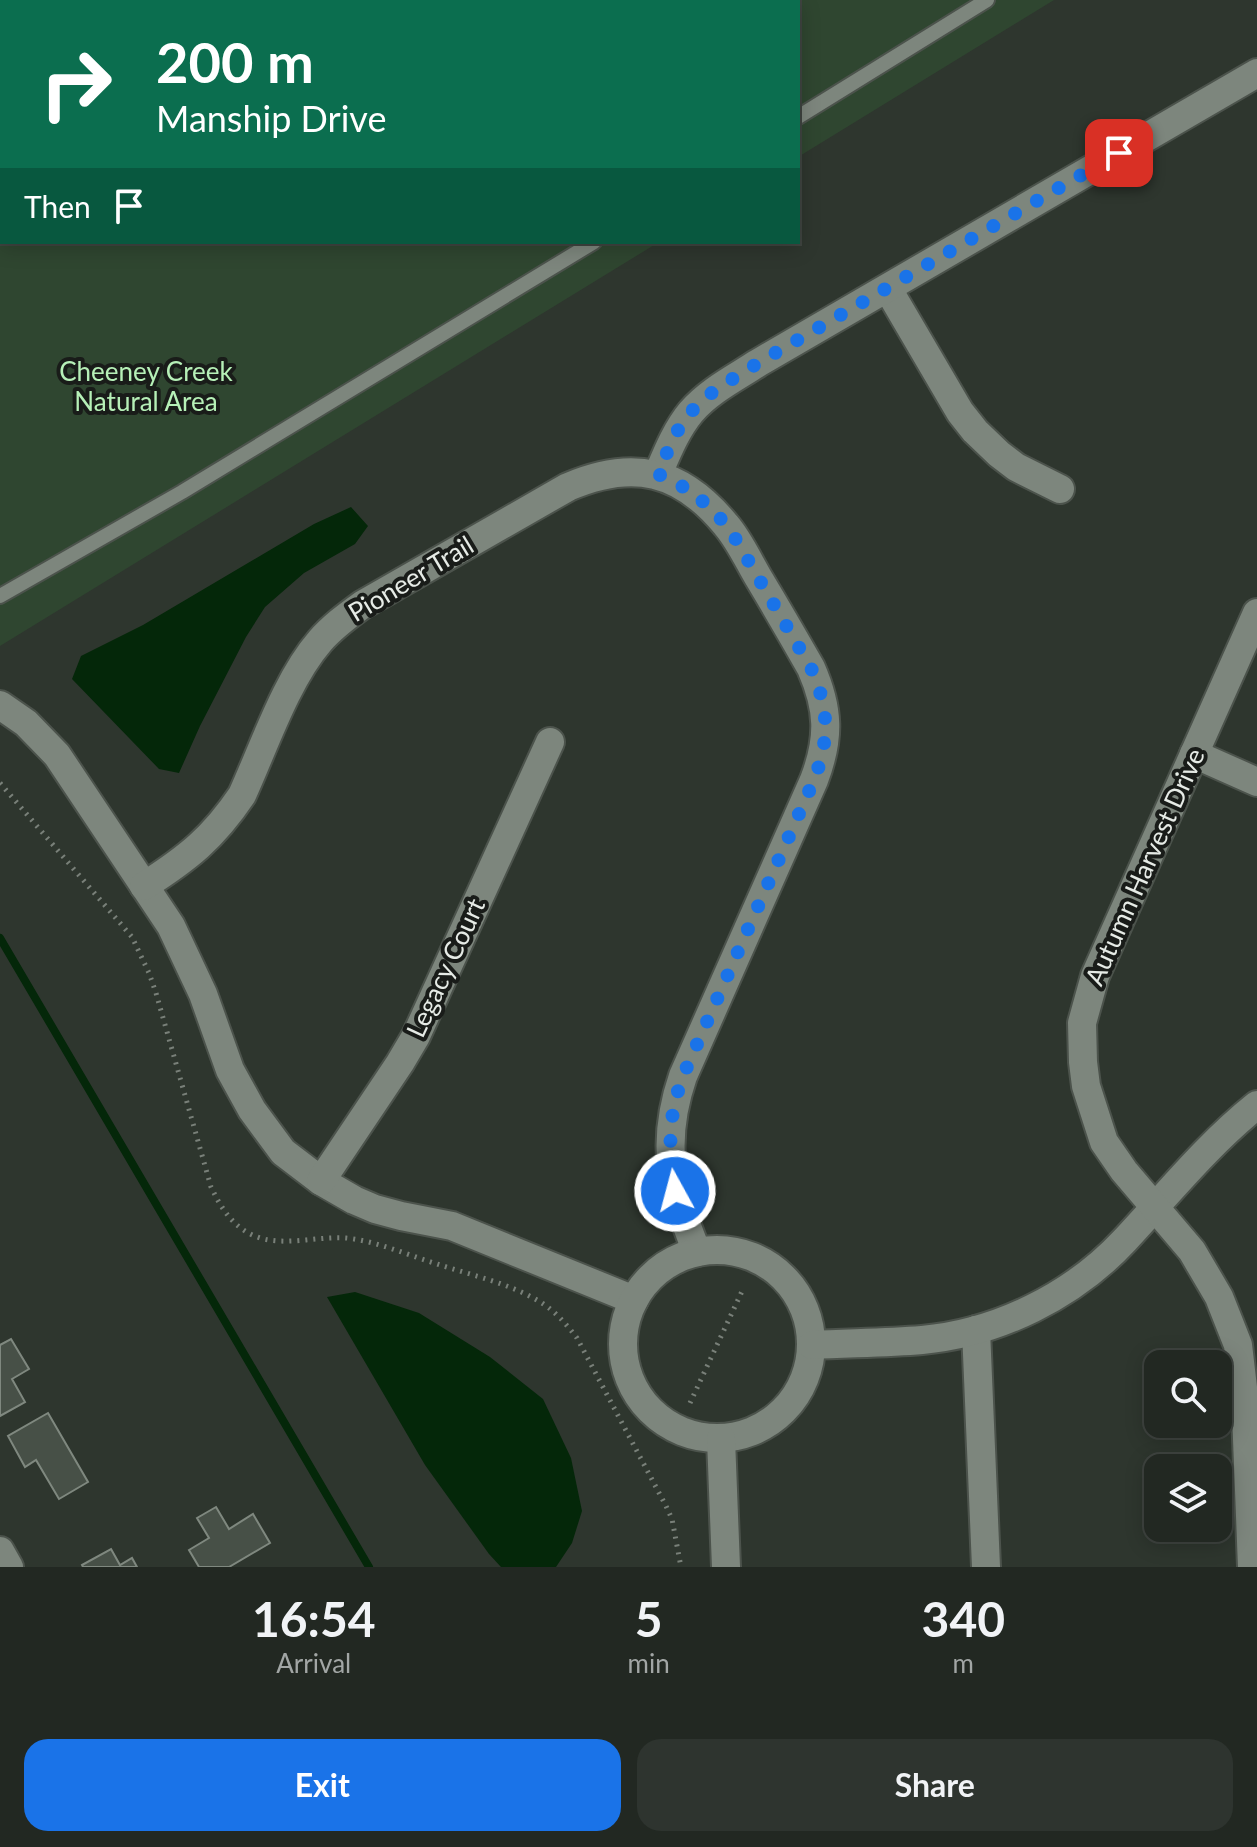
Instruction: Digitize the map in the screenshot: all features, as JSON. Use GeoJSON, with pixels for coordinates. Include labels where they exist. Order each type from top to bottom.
{"type":"FeatureCollection","features":[{"type":"Feature","properties":{"kind":"street"},"geometry":{"type":"LineString","coordinates":[[697,1252],[675,1191],[672,1170],[670,1133],[675,1097],[814,780],[826,738],[821,689],[728,526],[693,492],[658,474],[674,438],[688,415],[711,394],[758,363],[1257,73]]}},
{"type":"Feature","properties":{"kind":"street"},"geometry":{"type":"LineString","coordinates":[[888,289],[960,412],[975,431],[1016,467],[1060,489]]}},
{"type":"Feature","properties":{"kind":"street","name":"Pioneer Trail"},"geometry":{"type":"LineString","coordinates":[[144,886],[205,842],[232,810],[242,795],[291,685],[319,642],[346,617],[568,487],[603,474],[658,474]]}},
{"type":"Feature","properties":{"kind":"street","name":"Autumn Harvest Drive"},"geometry":{"type":"LineString","coordinates":[[1252,1567],[1246,1413],[1248,1342],[1192,1251],[1124,1171],[1104,1142],[1086,1086],[1082,1023],[1095,976],[1257,613]]}},
{"type":"Feature","properties":{"kind":"street"},"geometry":{"type":"LineString","coordinates":[[0,705],[26,723],[57,755],[171,926],[203,994],[230,1070],[252,1110],[283,1152],[321,1181],[375,1209],[452,1226],[634,1300]]}},
{"type":"Feature","properties":{"kind":"street","name":"Legacy Court"},"geometry":{"type":"LineString","coordinates":[[321,1181],[416,1036],[550,742]]}},
{"type":"Feature","properties":{"kind":"street"},"geometry":{"type":"LineString","coordinates":[[1194,754],[1257,782]]}},
{"type":"Feature","properties":{"kind":"street"},"geometry":{"type":"LineString","coordinates":[[812,1345],[922,1340],[989,1327],[1042,1303],[1099,1265],[1206,1150],[1257,1105]]}},
{"type":"Feature","properties":{"kind":"street"},"geometry":{"type":"LineString","coordinates":[[722,1250],[747,1254],[763,1261],[789,1282],[803,1304],[811,1328],[811,1361],[806,1379],[787,1409],[757,1430],[739,1436],[704,1438],[685,1434],[670,1426],[649,1410],[633,1388],[625,1363],[623,1336],[626,1317],[643,1286],[667,1265],[697,1252],[722,1250]]}},
{"type":"Feature","properties":{"kind":"street"},"geometry":{"type":"LineString","coordinates":[[976,1330],[986,1567]]}},
{"type":"Feature","properties":{"kind":"street"},"geometry":{"type":"LineString","coordinates":[[721,1439],[726,1567]]}},
{"type":"Feature","properties":{"kind":"street"},"geometry":{"type":"LineString","coordinates":[[0,1551],[9,1567]]}},
{"type":"Feature","properties":{"kind":"lane"},"geometry":{"type":"LineString","coordinates":[[800,116],[987,0]]}},
{"type":"Feature","properties":{"kind":"lane"},"geometry":{"type":"LineString","coordinates":[[0,596],[209,476],[591,244]]}},
{"type":"Feature","properties":{"kind":"path"},"geometry":{"type":"LineString","coordinates":[[690,1403],[744,1287]]}},
{"type":"Feature","properties":{"kind":"green space","name":"Cheeney Creek Natural Area"},"geometry":{"type":"Polygon","coordinates":[[[800,0],[1054,0],[800,156],[800,0]]]}},
{"type":"Feature","properties":{"kind":"green space","name":"Cheeney Creek Natural Area"},"geometry":{"type":"Polygon","coordinates":[[[0,244],[656,244],[0,646],[0,244]]]}},
{"type":"Feature","properties":{"kind":"shaded area"},"geometry":{"type":"Polygon","coordinates":[[[351,507],[368,526],[355,544],[304,573],[265,607],[246,637],[179,773],[159,769],[72,679],[81,656],[143,625],[314,524],[351,507]]]}},
{"type":"Feature","properties":{"kind":"shaded area"},"geometry":{"type":"Polygon","coordinates":[[[355,1292],[419,1313],[490,1357],[543,1399],[571,1458],[582,1511],[572,1543],[556,1567],[501,1567],[489,1554],[425,1465],[327,1297],[355,1292]]]}},
{"type":"Feature","properties":{"kind":"building"},"geometry":{"type":"Polygon","coordinates":[[[11,1339],[29,1369],[12,1379],[25,1402],[0,1416],[0,1345],[11,1339]]]}},
{"type":"Feature","properties":{"kind":"building"},"geometry":{"type":"Polygon","coordinates":[[[48,1413],[88,1482],[59,1499],[36,1460],[25,1467],[8,1436],[48,1413]]]}},
{"type":"Feature","properties":{"kind":"building"},"geometry":{"type":"Polygon","coordinates":[[[216,1507],[229,1529],[253,1514],[270,1543],[229,1567],[199,1567],[189,1550],[209,1538],[197,1518],[216,1507]]]}},
{"type":"Feature","properties":{"kind":"building"},"geometry":{"type":"Polygon","coordinates":[[[111,1549],[120,1565],[132,1558],[137,1567],[83,1567],[82,1565],[111,1549]]]}},
{"type":"Feature","properties":{"kind":"waterway"},"geometry":{"type":"LineString","coordinates":[[0,938],[369,1567]]}},
{"type":"Feature","properties":{"kind":"route"},"geometry":{"type":"LineString","coordinates":[[675,1191],[669,1143],[675,1097],[814,780],[826,738],[821,689],[728,526],[693,492],[658,474],[688,415],[711,394],[758,363],[1119,153]]}}]}
